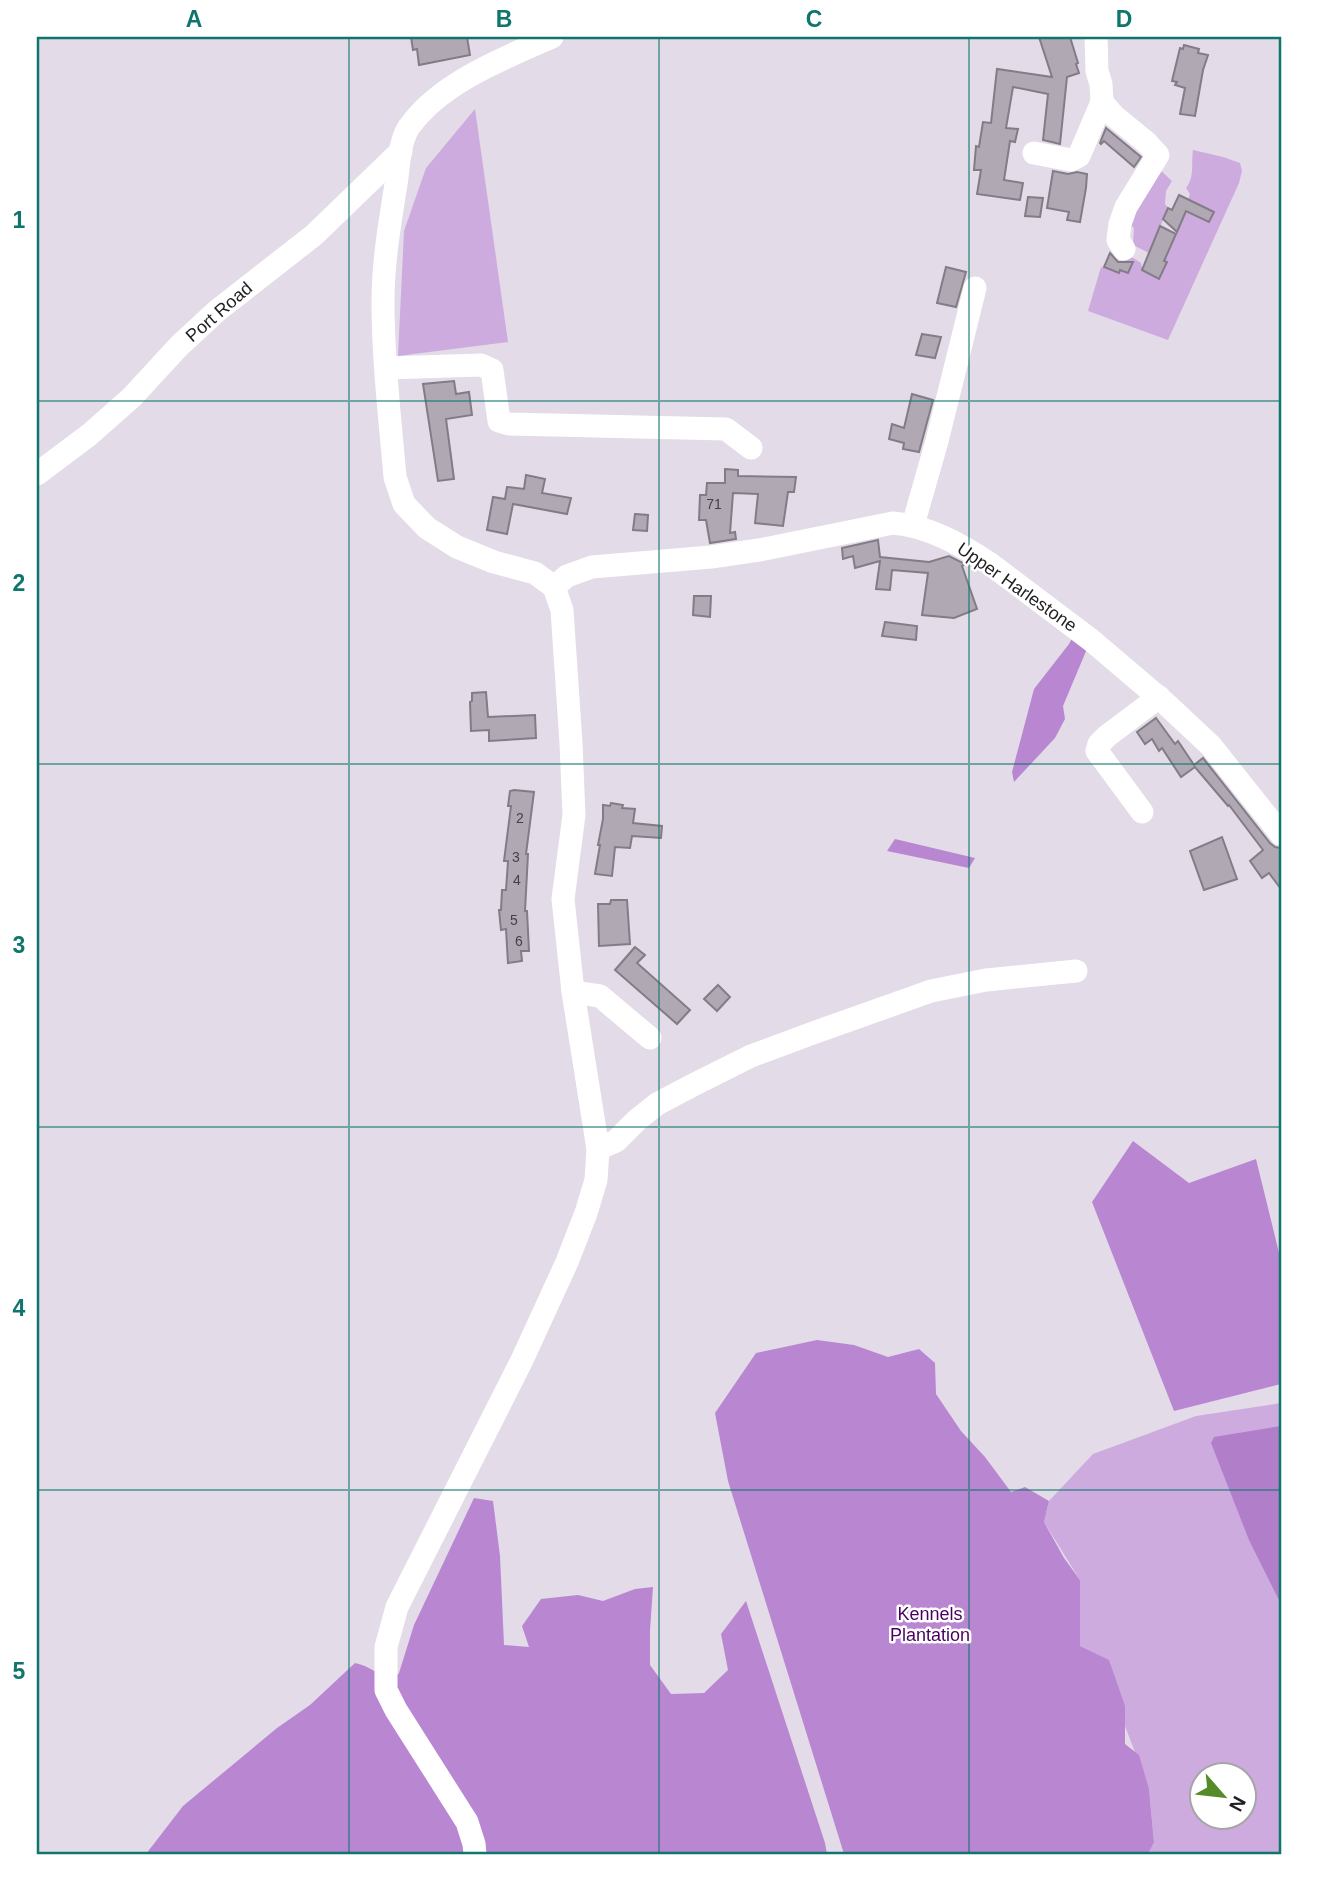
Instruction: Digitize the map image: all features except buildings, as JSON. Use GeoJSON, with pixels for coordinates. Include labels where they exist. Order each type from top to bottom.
{"type":"FeatureCollection","features":[{"type":"Feature","properties":{"kind":"street"},"geometry":{"type":"LineString","coordinates":[[475,1854],[467,1822],[386,1690],[386,1647],[397,1608],[523,1360],[567,1262],[596,1180],[598,1149],[573,992],[563,899],[574,815],[562,610],[554,587],[535,573],[494,562],[457,547],[427,528],[404,504],[395,477],[383,299],[389,230],[401,150],[407,130],[421,112],[438,98],[487,65],[552,37]]}},
{"type":"Feature","properties":{"kind":"street"},"geometry":{"type":"LineString","coordinates":[[1034,153],[1071,160],[1079,156],[1102,102],[1097,71],[1096,37]]}},
{"type":"Feature","properties":{"kind":"street"},"geometry":{"type":"LineString","coordinates":[[1102,102],[1158,155],[1126,207],[1118,240],[1124,248]]}},
{"type":"Feature","properties":{"kind":"street","name":"Port Road"},"geometry":{"type":"LineString","coordinates":[[37,474],[89,435],[132,397],[179,346],[218,310],[314,235],[401,150]]}},
{"type":"Feature","properties":{"kind":"street"},"geometry":{"type":"LineString","coordinates":[[913,525],[975,288]]}},
{"type":"Feature","properties":{"kind":"street"},"geometry":{"type":"LineString","coordinates":[[387,368],[481,365],[492,370],[499,421],[509,424],[726,429],[751,448]]}},
{"type":"Feature","properties":{"kind":"street","name":"Upper Harlestone"},"geometry":{"type":"LineString","coordinates":[[554,587],[567,576],[592,568],[711,557],[893,523],[913,525],[968,549],[989,563],[1091,640],[1159,697],[1211,746],[1281,834]]}},
{"type":"Feature","properties":{"kind":"street"},"geometry":{"type":"LineString","coordinates":[[1142,812],[1097,751],[1107,736],[1159,697]]}},
{"type":"Feature","properties":{"kind":"street"},"geometry":{"type":"LineString","coordinates":[[598,1149],[616,1141],[657,1104],[751,1056],[931,991],[986,981],[1076,971]]}},
{"type":"Feature","properties":{"kind":"street"},"geometry":{"type":"LineString","coordinates":[[573,992],[600,996],[650,1038]]}},
{"type":"Feature","properties":{"kind":"shaded area"},"geometry":{"type":"Polygon","coordinates":[[[475,109],[508,342],[398,356],[404,231],[426,168],[475,109]]]}},
{"type":"Feature","properties":{"kind":"shaded area"},"geometry":{"type":"Polygon","coordinates":[[[1193,150],[1240,163],[1242,171],[1168,340],[1088,311],[1101,267],[1119,273],[1132,264],[1124,261],[1130,256],[1141,263],[1143,271],[1159,279],[1183,210],[1192,214],[1197,204],[1188,199],[1190,194],[1186,188],[1192,175],[1193,150]]]}},
{"type":"Feature","properties":{"kind":"shaded area"},"geometry":{"type":"Polygon","coordinates":[[[1159,169],[1172,181],[1166,191],[1165,204],[1168,208],[1149,253],[1133,245],[1134,228],[1127,221],[1159,169]]]}},
{"type":"Feature","properties":{"kind":"shaded area"},"geometry":{"type":"Polygon","coordinates":[[[1281,1403],[1281,1854],[1148,1854],[1154,1841],[1149,1789],[1125,1726],[1109,1661],[1080,1646],[1080,1580],[1044,1522],[1049,1501],[1093,1454],[1196,1416],[1281,1403]]]}},
{"type":"Feature","properties":{"kind":"shaded area"},"geometry":{"type":"Polygon","coordinates":[[[1281,1426],[1281,1604],[1249,1540],[1211,1443],[1214,1437],[1281,1426]]]}},
{"type":"Feature","properties":{"kind":"green space"},"geometry":{"type":"Polygon","coordinates":[[[1074,635],[1089,644],[1063,706],[1065,719],[1055,738],[1014,782],[1012,772],[1034,689],[1074,635]]]}},
{"type":"Feature","properties":{"kind":"green space"},"geometry":{"type":"Polygon","coordinates":[[[895,839],[975,858],[969,868],[887,851],[895,839]]]}},
{"type":"Feature","properties":{"kind":"green space"},"geometry":{"type":"Polygon","coordinates":[[[1133,1141],[1189,1183],[1256,1159],[1281,1261],[1281,1384],[1174,1411],[1092,1202],[1133,1141]]]}},
{"type":"Feature","properties":{"kind":"green space","name":"Kennels Plantation"},"geometry":{"type":"Polygon","coordinates":[[[817,1340],[854,1345],[888,1357],[919,1349],[935,1363],[936,1394],[961,1431],[1011,1492],[1025,1487],[1049,1501],[1044,1522],[1080,1580],[1080,1646],[1109,1660],[1125,1706],[1125,1744],[1139,1755],[1149,1789],[1154,1842],[1148,1854],[844,1854],[728,1481],[715,1413],[756,1353],[817,1340]]]}},
{"type":"Feature","properties":{"kind":"green space"},"geometry":{"type":"Polygon","coordinates":[[[474,1498],[493,1501],[500,1556],[504,1645],[529,1647],[522,1626],[541,1599],[578,1595],[603,1601],[635,1589],[653,1587],[650,1665],[671,1694],[704,1693],[728,1670],[721,1634],[746,1601],[827,1854],[146,1854],[183,1806],[277,1728],[310,1705],[355,1663],[393,1680],[399,1673],[414,1625],[474,1498]]]}}]}
